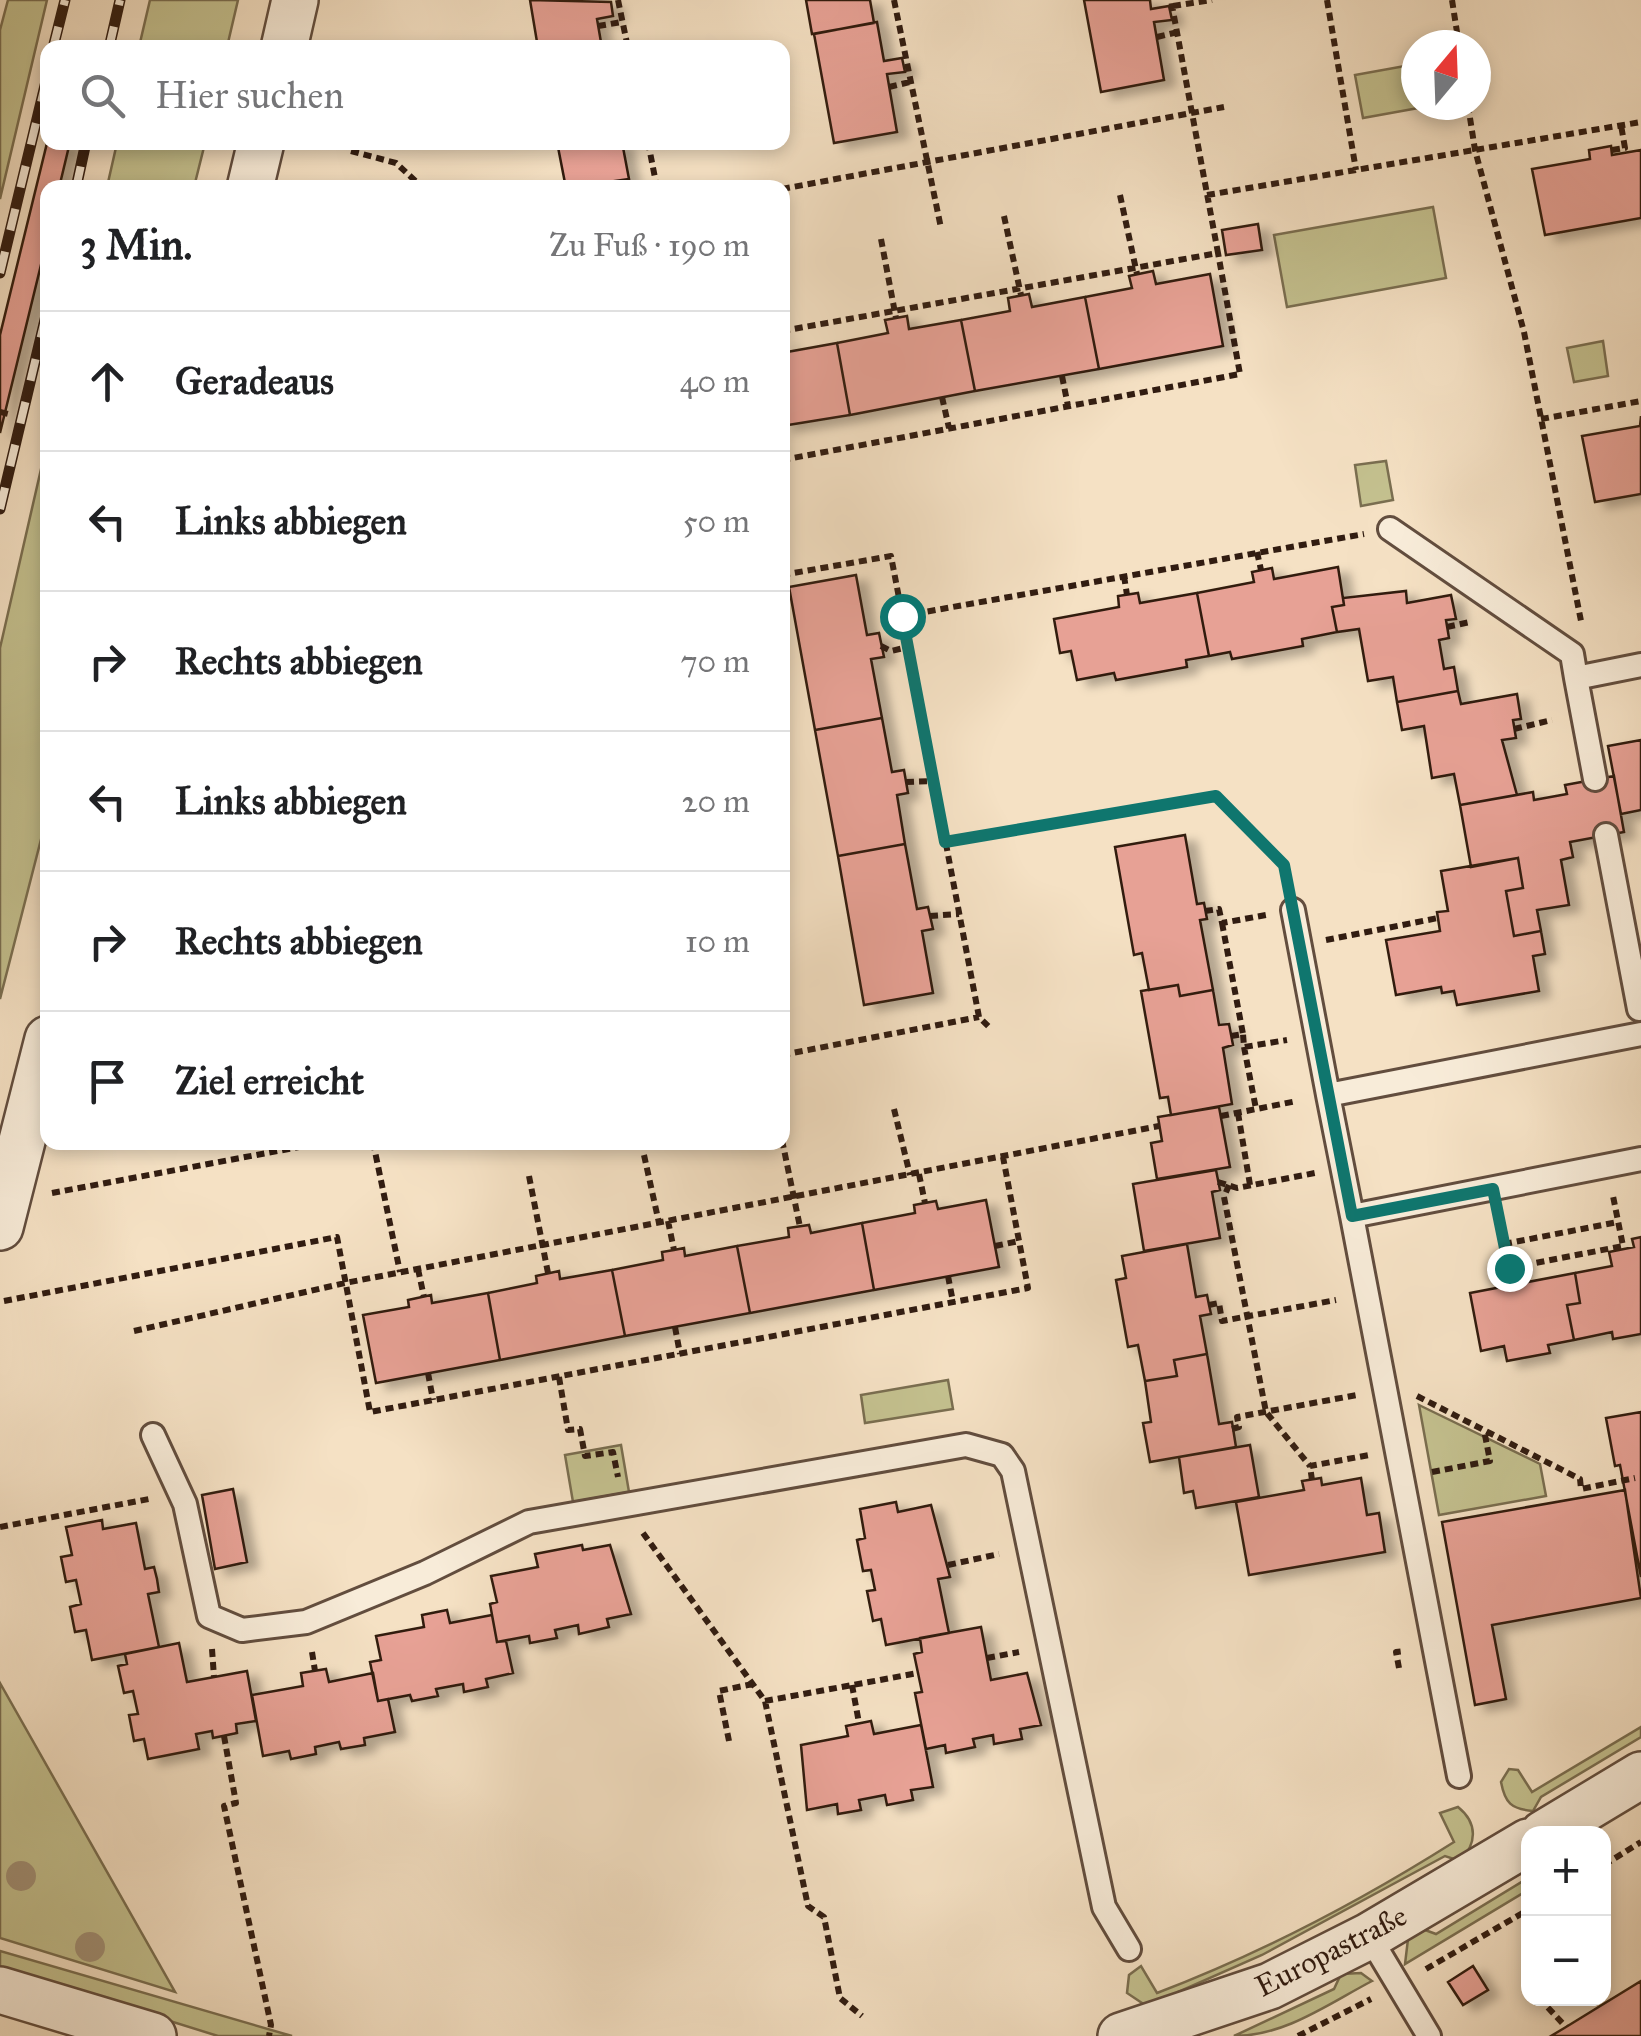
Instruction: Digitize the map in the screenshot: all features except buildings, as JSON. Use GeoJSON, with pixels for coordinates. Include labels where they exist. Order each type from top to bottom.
{"type":"FeatureCollection","features":[{"type":"Feature","properties":{"kind":"street"},"geometry":{"type":"LineString","coordinates":[[286,40],[295,0]]}},
{"type":"Feature","properties":{"kind":"street"},"geometry":{"type":"LineString","coordinates":[[252,180],[259,150]]}},
{"type":"Feature","properties":{"kind":"street"},"geometry":{"type":"LineString","coordinates":[[0,1226],[40,1069]]}},
{"type":"Feature","properties":{"kind":"street"},"geometry":{"type":"LineString","coordinates":[[1556,1826],[1641,1774]]}},
{"type":"Feature","properties":{"kind":"street","name":"Europastraße"},"geometry":{"type":"LineString","coordinates":[[1121,2036],[1270,1986],[1369,1936],[1521,1846]]}},
{"type":"Feature","properties":{"kind":"street"},"geometry":{"type":"LineString","coordinates":[[0,1990],[152,2036]]}},
{"type":"Feature","properties":{"kind":"lane"},"geometry":{"type":"LineString","coordinates":[[1390,530],[1572,654],[1595,780]]}},
{"type":"Feature","properties":{"kind":"lane"},"geometry":{"type":"LineString","coordinates":[[1576,678],[1641,666]]}},
{"type":"Feature","properties":{"kind":"lane"},"geometry":{"type":"LineString","coordinates":[[1606,835],[1640,1012]]}},
{"type":"Feature","properties":{"kind":"lane"},"geometry":{"type":"LineString","coordinates":[[1292,910],[1460,1776]]}},
{"type":"Feature","properties":{"kind":"lane"},"geometry":{"type":"LineString","coordinates":[[1328,1095],[1641,1034]]}},
{"type":"Feature","properties":{"kind":"lane"},"geometry":{"type":"LineString","coordinates":[[1352,1216],[1641,1159]]}},
{"type":"Feature","properties":{"kind":"lane"},"geometry":{"type":"LineString","coordinates":[[153,1434],[180,1492],[208,1616],[242,1630],[306,1622],[425,1574],[528,1522],[966,1446],[1002,1456],[1013,1471],[1104,1907],[1129,1948]]}},
{"type":"Feature","properties":{"kind":"lane"},"geometry":{"type":"LineString","coordinates":[[1369,1936],[1428,2036]]}},
{"type":"Feature","properties":{"kind":"path"},"geometry":{"type":"LineString","coordinates":[[618,0],[626,40]]}},
{"type":"Feature","properties":{"kind":"path"},"geometry":{"type":"LineString","coordinates":[[894,0],[941,228]]}},
{"type":"Feature","properties":{"kind":"path"},"geometry":{"type":"LineString","coordinates":[[790,458],[1240,374],[1172,3],[1212,0]]}},
{"type":"Feature","properties":{"kind":"path"},"geometry":{"type":"LineString","coordinates":[[1328,0],[1356,170]]}},
{"type":"Feature","properties":{"kind":"path"},"geometry":{"type":"LineString","coordinates":[[1452,0],[1457,30]]}},
{"type":"Feature","properties":{"kind":"path"},"geometry":{"type":"LineString","coordinates":[[598,26],[622,22]]}},
{"type":"Feature","properties":{"kind":"path"},"geometry":{"type":"LineString","coordinates":[[1156,37],[1178,32]]}},
{"type":"Feature","properties":{"kind":"path"},"geometry":{"type":"LineString","coordinates":[[889,87],[910,82]]}},
{"type":"Feature","properties":{"kind":"path"},"geometry":{"type":"LineString","coordinates":[[790,187],[1224,107]]}},
{"type":"Feature","properties":{"kind":"path"},"geometry":{"type":"LineString","coordinates":[[1470,120],[1524,332],[1586,648],[1576,678]]}},
{"type":"Feature","properties":{"kind":"path"},"geometry":{"type":"LineString","coordinates":[[1208,195],[1641,122]]}},
{"type":"Feature","properties":{"kind":"path"},"geometry":{"type":"LineString","coordinates":[[1612,150],[1625,148],[1621,125]]}},
{"type":"Feature","properties":{"kind":"path"},"geometry":{"type":"LineString","coordinates":[[650,150],[655,180]]}},
{"type":"Feature","properties":{"kind":"path"},"geometry":{"type":"LineString","coordinates":[[351,151],[396,163],[415,180]]}},
{"type":"Feature","properties":{"kind":"path"},"geometry":{"type":"LineString","coordinates":[[1120,194],[1136,271]]}},
{"type":"Feature","properties":{"kind":"path"},"geometry":{"type":"LineString","coordinates":[[1004,216],[1020,292]]}},
{"type":"Feature","properties":{"kind":"path"},"geometry":{"type":"LineString","coordinates":[[881,239],[895,315]]}},
{"type":"Feature","properties":{"kind":"path"},"geometry":{"type":"LineString","coordinates":[[790,330],[895,315],[1218,253]]}},
{"type":"Feature","properties":{"kind":"path"},"geometry":{"type":"LineString","coordinates":[[1062,376],[1068,406]]}},
{"type":"Feature","properties":{"kind":"path"},"geometry":{"type":"LineString","coordinates":[[942,397],[949,428]]}},
{"type":"Feature","properties":{"kind":"path"},"geometry":{"type":"LineString","coordinates":[[1541,419],[1641,402]]}},
{"type":"Feature","properties":{"kind":"path"},"geometry":{"type":"LineString","coordinates":[[902,616],[1390,530]]}},
{"type":"Feature","properties":{"kind":"path"},"geometry":{"type":"LineString","coordinates":[[1257,552],[1261,570]]}},
{"type":"Feature","properties":{"kind":"path"},"geometry":{"type":"LineString","coordinates":[[790,574],[891,556],[978,1017],[990,1028]]}},
{"type":"Feature","properties":{"kind":"path"},"geometry":{"type":"LineString","coordinates":[[1124,576],[1127,594]]}},
{"type":"Feature","properties":{"kind":"path"},"geometry":{"type":"LineString","coordinates":[[882,646],[892,651],[908,647]]}},
{"type":"Feature","properties":{"kind":"path"},"geometry":{"type":"LineString","coordinates":[[906,782],[934,781]]}},
{"type":"Feature","properties":{"kind":"path"},"geometry":{"type":"LineString","coordinates":[[945,842],[1216,796],[1284,865],[1292,910],[1222,923]]}},
{"type":"Feature","properties":{"kind":"path"},"geometry":{"type":"LineString","coordinates":[[1206,911],[1219,908],[1256,1109]]}},
{"type":"Feature","properties":{"kind":"path"},"geometry":{"type":"LineString","coordinates":[[930,916],[959,914]]}},
{"type":"Feature","properties":{"kind":"path"},"geometry":{"type":"LineString","coordinates":[[1299,946],[1438,918]]}},
{"type":"Feature","properties":{"kind":"path"},"geometry":{"type":"LineString","coordinates":[[790,1053],[978,1017]]}},
{"type":"Feature","properties":{"kind":"path"},"geometry":{"type":"LineString","coordinates":[[1231,1036],[1243,1034]]}},
{"type":"Feature","properties":{"kind":"path"},"geometry":{"type":"LineString","coordinates":[[1244,1047],[1316,1034]]}},
{"type":"Feature","properties":{"kind":"path"},"geometry":{"type":"LineString","coordinates":[[1221,1116],[1328,1095]]}},
{"type":"Feature","properties":{"kind":"path"},"geometry":{"type":"LineString","coordinates":[[894,1109],[910,1175]]}},
{"type":"Feature","properties":{"kind":"path"},"geometry":{"type":"LineString","coordinates":[[1238,1113],[1250,1185]]}},
{"type":"Feature","properties":{"kind":"path"},"geometry":{"type":"LineString","coordinates":[[134,1331],[346,1282],[1159,1126]]}},
{"type":"Feature","properties":{"kind":"path"},"geometry":{"type":"LineString","coordinates":[[51,1193],[283,1150]]}},
{"type":"Feature","properties":{"kind":"path"},"geometry":{"type":"LineString","coordinates":[[375,1150],[400,1272]]}},
{"type":"Feature","properties":{"kind":"path"},"geometry":{"type":"LineString","coordinates":[[784,1150],[800,1226]]}},
{"type":"Feature","properties":{"kind":"path"},"geometry":{"type":"LineString","coordinates":[[644,1155],[674,1250]]}},
{"type":"Feature","properties":{"kind":"path"},"geometry":{"type":"LineString","coordinates":[[4,1301],[337,1237],[370,1412],[1028,1288],[1003,1157]]}},
{"type":"Feature","properties":{"kind":"path"},"geometry":{"type":"LineString","coordinates":[[1493,1189],[1509,1268],[1623,1248],[1606,1166]]}},
{"type":"Feature","properties":{"kind":"path"},"geometry":{"type":"LineString","coordinates":[[1218,1182],[1250,1185],[1342,1168]]}},
{"type":"Feature","properties":{"kind":"path"},"geometry":{"type":"LineString","coordinates":[[920,1174],[925,1203]]}},
{"type":"Feature","properties":{"kind":"path"},"geometry":{"type":"LineString","coordinates":[[529,1176],[548,1274]]}},
{"type":"Feature","properties":{"kind":"path"},"geometry":{"type":"LineString","coordinates":[[1229,1185],[1224,1197],[1266,1412],[1310,1466],[1312,1480]]}},
{"type":"Feature","properties":{"kind":"path"},"geometry":{"type":"LineString","coordinates":[[1504,1244],[1618,1222]]}},
{"type":"Feature","properties":{"kind":"path"},"geometry":{"type":"LineString","coordinates":[[995,1246],[1019,1241]]}},
{"type":"Feature","properties":{"kind":"path"},"geometry":{"type":"LineString","coordinates":[[418,1269],[424,1297]]}},
{"type":"Feature","properties":{"kind":"path"},"geometry":{"type":"LineString","coordinates":[[948,1276],[953,1302]]}},
{"type":"Feature","properties":{"kind":"path"},"geometry":{"type":"LineString","coordinates":[[1209,1305],[1218,1303],[1222,1321],[1366,1294]]}},
{"type":"Feature","properties":{"kind":"path"},"geometry":{"type":"LineString","coordinates":[[675,1327],[680,1354]]}},
{"type":"Feature","properties":{"kind":"path"},"geometry":{"type":"LineString","coordinates":[[428,1373],[432,1400]]}},
{"type":"Feature","properties":{"kind":"path"},"geometry":{"type":"LineString","coordinates":[[558,1377],[568,1430],[580,1428],[585,1456],[613,1452],[623,1505],[765,1701],[808,1906],[824,1917],[840,1998],[862,2016]]}},
{"type":"Feature","properties":{"kind":"path"},"geometry":{"type":"LineString","coordinates":[[1232,1428],[1239,1427],[1237,1417],[1384,1384],[1580,1478],[1581,1489],[1635,1478]]}},
{"type":"Feature","properties":{"kind":"path"},"geometry":{"type":"LineString","coordinates":[[1402,1478],[1490,1461],[1484,1430]]}},
{"type":"Feature","properties":{"kind":"path"},"geometry":{"type":"LineString","coordinates":[[1310,1466],[1397,1450]]}},
{"type":"Feature","properties":{"kind":"path"},"geometry":{"type":"LineString","coordinates":[[0,1527],[180,1492]]}},
{"type":"Feature","properties":{"kind":"path"},"geometry":{"type":"LineString","coordinates":[[948,1565],[1030,1548]]}},
{"type":"Feature","properties":{"kind":"path"},"geometry":{"type":"LineString","coordinates":[[210,1654],[214,1678]]}},
{"type":"Feature","properties":{"kind":"path"},"geometry":{"type":"LineString","coordinates":[[765,1701],[918,1673]]}},
{"type":"Feature","properties":{"kind":"path"},"geometry":{"type":"LineString","coordinates":[[728,1740],[719,1691],[753,1684]]}},
{"type":"Feature","properties":{"kind":"path"},"geometry":{"type":"LineString","coordinates":[[852,1684],[859,1723]]}},
{"type":"Feature","properties":{"kind":"path"},"geometry":{"type":"LineString","coordinates":[[224,1736],[236,1803],[224,1806],[271,2024],[269,2036]]}},
{"type":"Feature","properties":{"kind":"path"},"geometry":{"type":"LineString","coordinates":[[1611,1861],[1641,1842]]}},
{"type":"Feature","properties":{"kind":"path"},"geometry":{"type":"LineString","coordinates":[[1546,2006],[1566,2027]]}},
{"type":"Feature","properties":{"kind":"shaded area"},"geometry":{"type":"Polygon","coordinates":[[[8,0],[47,0],[0,199],[0,30],[8,0]]]}},
{"type":"Feature","properties":{"kind":"shaded area"},"geometry":{"type":"Polygon","coordinates":[[[150,0],[238,0],[229,40],[141,40],[150,0]]]}},
{"type":"Feature","properties":{"kind":"shaded area"},"geometry":{"type":"Polygon","coordinates":[[[1401,67],[1401,111],[1363,118],[1355,75],[1401,67]]]}},
{"type":"Feature","properties":{"kind":"shaded area"},"geometry":{"type":"Polygon","coordinates":[[[115,150],[203,150],[196,180],[109,180],[115,150]]]}},
{"type":"Feature","properties":{"kind":"shaded area"},"geometry":{"type":"Polygon","coordinates":[[[1433,207],[1446,278],[1287,307],[1274,235],[1433,207]]]}},
{"type":"Feature","properties":{"kind":"shaded area"},"geometry":{"type":"Polygon","coordinates":[[[1603,341],[1608,376],[1574,382],[1567,348],[1603,341]]]}},
{"type":"Feature","properties":{"kind":"shaded area"},"geometry":{"type":"Polygon","coordinates":[[[1386,461],[1393,500],[1361,506],[1355,465],[1386,461]]]}},
{"type":"Feature","properties":{"kind":"shaded area"},"geometry":{"type":"Polygon","coordinates":[[[40,474],[40,843],[0,999],[0,648],[40,474]]]}},
{"type":"Feature","properties":{"kind":"shaded area"},"geometry":{"type":"Polygon","coordinates":[[[948,1380],[953,1409],[865,1423],[861,1395],[948,1380]]]}},
{"type":"Feature","properties":{"kind":"shaded area"},"geometry":{"type":"Polygon","coordinates":[[[1419,1405],[1540,1464],[1546,1496],[1439,1515],[1419,1405]]]}},
{"type":"Feature","properties":{"kind":"shaded area"},"geometry":{"type":"Polygon","coordinates":[[[621,1445],[629,1492],[573,1502],[565,1455],[621,1445]]]}},
{"type":"Feature","properties":{"kind":"shaded area"},"geometry":{"type":"Polygon","coordinates":[[[0,1683],[175,1992],[0,1938],[0,1683]]]}},
{"type":"Feature","properties":{"kind":"shaded area"},"geometry":{"type":"Polygon","coordinates":[[[1641,1727],[1641,1737],[1541,1797],[1533,1811],[1510,1804],[1505,1795],[1501,1782],[1509,1769],[1518,1770],[1532,1792],[1641,1727]]]}},
{"type":"Feature","properties":{"kind":"shaded area"},"geometry":{"type":"Polygon","coordinates":[[[1458,1807],[1469,1820],[1473,1834],[1470,1848],[1460,1861],[1445,1856],[1262,1955],[1178,1992],[1169,2008],[1148,2007],[1127,1993],[1129,1975],[1141,1966],[1157,1993],[1272,1943],[1382,1885],[1454,1842],[1440,1813],[1458,1807]]]}},
{"type":"Feature","properties":{"kind":"shaded area"},"geometry":{"type":"Polygon","coordinates":[[[1521,1882],[1521,1894],[1405,1964],[1408,1939],[1417,1927],[1436,1934],[1521,1882]]]}},
{"type":"Feature","properties":{"kind":"shaded area"},"geometry":{"type":"Polygon","coordinates":[[[0,1951],[292,2036],[218,2036],[0,1968],[0,1951]]]}},
{"type":"Feature","properties":{"kind":"shaded area"},"geometry":{"type":"Polygon","coordinates":[[[1361,1973],[1372,1981],[1306,2017],[1271,2031],[1234,2036],[1334,1989],[1341,1974],[1361,1973]]]}},
{"type":"Feature","properties":{"kind":"railway"},"geometry":{"type":"LineString","coordinates":[[55,40],[65,0]]}},
{"type":"Feature","properties":{"kind":"railway"},"geometry":{"type":"LineString","coordinates":[[111,40],[120,0]]}},
{"type":"Feature","properties":{"kind":"railway"},"geometry":{"type":"LineString","coordinates":[[0,273],[40,106]]}},
{"type":"Feature","properties":{"kind":"railway"},"geometry":{"type":"LineString","coordinates":[[78,180],[84,150]]}},
{"type":"Feature","properties":{"kind":"railway"},"geometry":{"type":"LineString","coordinates":[[0,509],[40,341]]}},
{"type":"Feature","properties":{"kind":"route"},"geometry":{"type":"LineString","coordinates":[[902,616],[945,842],[1216,796],[1284,865],[1352,1216],[1493,1189],[1509,1268]]}}]}
